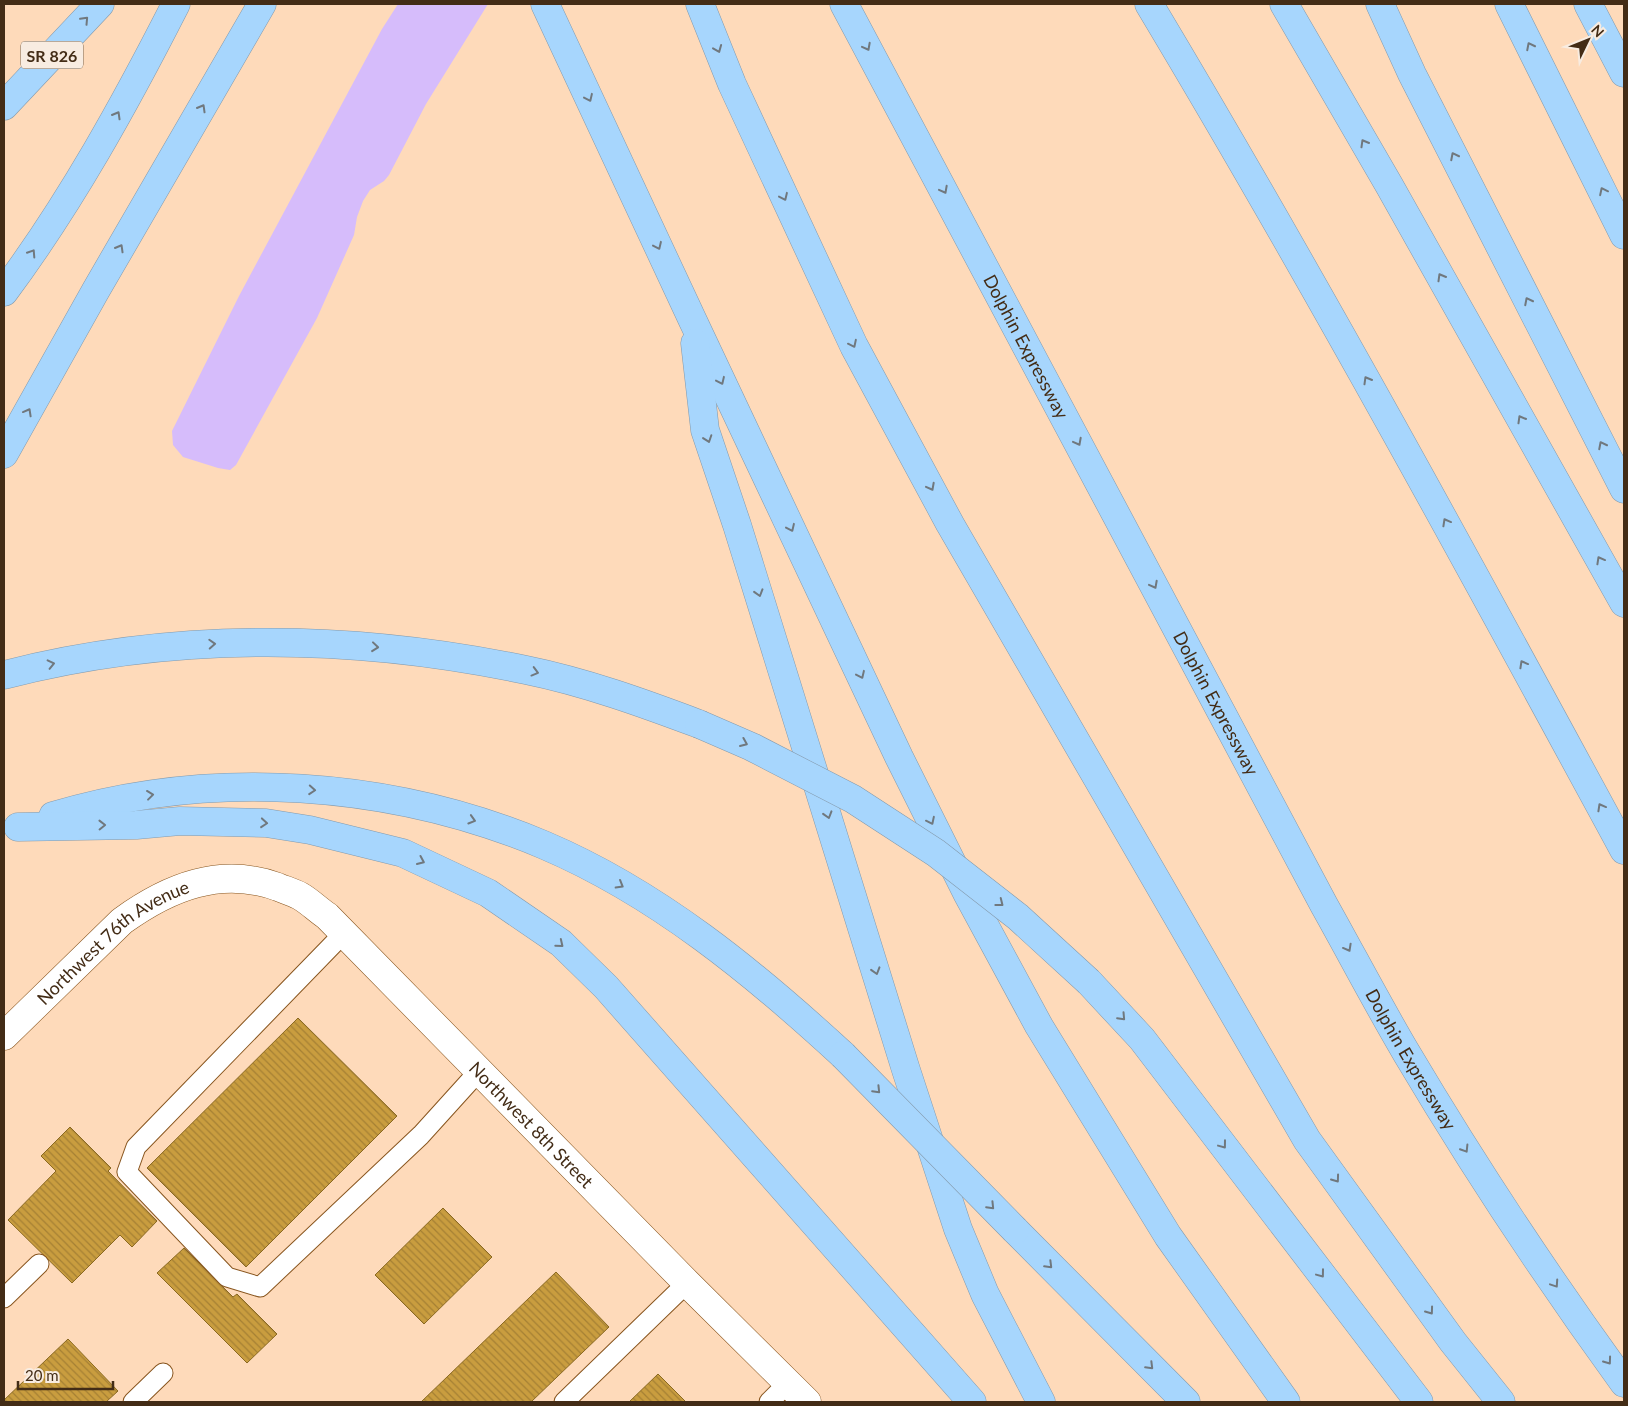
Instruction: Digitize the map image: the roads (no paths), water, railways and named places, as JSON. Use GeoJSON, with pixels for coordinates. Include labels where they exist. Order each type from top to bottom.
{"type":"FeatureCollection","features":[{"type":"Feature","properties":{"kind":"highway","name":"SR 826"},"geometry":{"type":"LineString","coordinates":[[4,106],[100,4]]}},
{"type":"Feature","properties":{"kind":"highway"},"geometry":{"type":"LineString","coordinates":[[4,292],[82,176],[138,78],[176,4]]}},
{"type":"Feature","properties":{"kind":"highway"},"geometry":{"type":"LineString","coordinates":[[4,454],[96,290],[262,4]]}},
{"type":"Feature","properties":{"kind":"highway"},"geometry":{"type":"LineString","coordinates":[[700,4],[732,84],[859,355],[950,524],[1307,1140],[1453,1342],[1501,1402]]}},
{"type":"Feature","properties":{"kind":"highway","name":"Dolphin Expressway"},"geometry":{"type":"LineString","coordinates":[[844,4],[1324,905],[1407,1053],[1522,1237],[1624,1383]]}},
{"type":"Feature","properties":{"kind":"highway"},"geometry":{"type":"LineString","coordinates":[[1149,4],[1304,268],[1409,454],[1624,850]]}},
{"type":"Feature","properties":{"kind":"highway"},"geometry":{"type":"LineString","coordinates":[[1284,4],[1389,185],[1624,603]]}},
{"type":"Feature","properties":{"kind":"highway"},"geometry":{"type":"LineString","coordinates":[[1380,4],[1412,74],[1624,489]]}},
{"type":"Feature","properties":{"kind":"highway"},"geometry":{"type":"LineString","coordinates":[[1509,4],[1624,235]]}},
{"type":"Feature","properties":{"kind":"highway"},"geometry":{"type":"LineString","coordinates":[[547,7],[693,321],[900,757],[967,893],[1039,1026],[1168,1236],[1286,1402]]}},
{"type":"Feature","properties":{"kind":"highway"},"geometry":{"type":"LineString","coordinates":[[1592,10],[1624,73]]}},
{"type":"Feature","properties":{"kind":"highway"},"geometry":{"type":"LineString","coordinates":[[693,321],[706,430],[912,1088],[958,1229],[985,1294],[1041,1402]]}},
{"type":"Feature","properties":{"kind":"highway"},"geometry":{"type":"LineString","coordinates":[[4,675],[69,660],[182,646],[296,642],[357,645],[411,651],[527,670],[641,702],[752,747],[853,799],[928,848],[1018,917],[1088,982],[1142,1039],[1420,1402]]}},
{"type":"Feature","properties":{"kind":"highway"},"geometry":{"type":"LineString","coordinates":[[11,829],[80,808],[138,797],[197,790],[256,787],[364,795],[431,808],[488,825],[545,846],[597,872],[648,901],[697,933],[790,1007],[843,1055],[1186,1402]]}},
{"type":"Feature","properties":{"kind":"highway"},"geometry":{"type":"LineString","coordinates":[[11,829],[180,821],[266,823],[310,830],[403,852],[488,893],[561,943],[606,987],[972,1402]]}},
{"type":"Feature","properties":{"kind":"street","name":"Northwest 8th Street"},"geometry":{"type":"LineString","coordinates":[[237,878],[269,884],[299,895],[327,916],[478,1072],[808,1402]]}},
{"type":"Feature","properties":{"kind":"street","name":"Northwest 76th Avenue"},"geometry":{"type":"LineString","coordinates":[[4,1036],[122,921],[144,906],[169,892],[200,881],[237,878]]}},
{"type":"Feature","properties":{"kind":"lane"},"geometry":{"type":"LineString","coordinates":[[343,934],[136,1147],[127,1172],[227,1277],[260,1287],[421,1135],[478,1072]]}},
{"type":"Feature","properties":{"kind":"lane"},"geometry":{"type":"LineString","coordinates":[[4,1298],[39,1264]]}},
{"type":"Feature","properties":{"kind":"lane"},"geometry":{"type":"LineString","coordinates":[[564,1402],[687,1283]]}},
{"type":"Feature","properties":{"kind":"lane"},"geometry":{"type":"LineString","coordinates":[[134,1402],[163,1373]]}},
{"type":"Feature","properties":{"kind":"lane"},"geometry":{"type":"LineString","coordinates":[[769,1402],[788,1383]]}}]}
